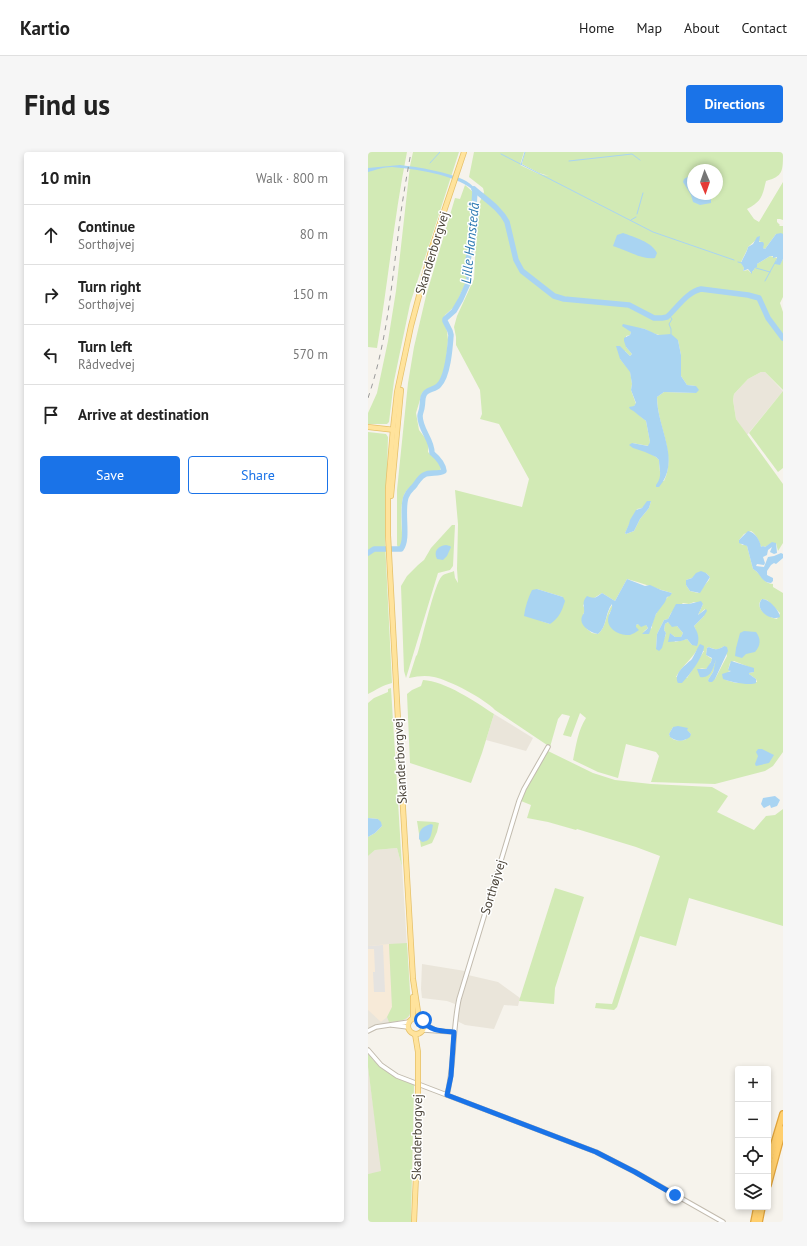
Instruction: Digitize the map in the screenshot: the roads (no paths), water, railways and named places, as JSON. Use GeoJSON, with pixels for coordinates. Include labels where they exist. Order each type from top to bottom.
{"type":"FeatureCollection","features":[{"type":"Feature","properties":{"kind":"highway"},"geometry":{"type":"LineString","coordinates":[[771,1154],[783,1114]]}},
{"type":"Feature","properties":{"kind":"highway"},"geometry":{"type":"LineString","coordinates":[[771,1174],[783,1129]]}},
{"type":"Feature","properties":{"kind":"highway"},"geometry":{"type":"LineString","coordinates":[[754,1222],[756,1210]]}},
{"type":"Feature","properties":{"kind":"highway"},"geometry":{"type":"LineString","coordinates":[[759,1222],[761,1210]]}},
{"type":"Feature","properties":{"kind":"main road","name":"Skanderborgvej"},"geometry":{"type":"LineString","coordinates":[[412,1021],[413,979],[389,555],[388,507],[395,430],[405,354],[421,285],[464,152]]}},
{"type":"Feature","properties":{"kind":"main road"},"geometry":{"type":"LineString","coordinates":[[368,427],[395,430]]}},
{"type":"Feature","properties":{"kind":"main road"},"geometry":{"type":"LineString","coordinates":[[423,1020],[424,1024],[424,1030],[417,1034],[410,1031],[412,1021],[423,1020]]}},
{"type":"Feature","properties":{"kind":"main road","name":"Skanderborgvej"},"geometry":{"type":"LineString","coordinates":[[414,1222],[418,1129],[417,1034]]}},
{"type":"Feature","properties":{"kind":"street","name":"Sorthøjvej"},"geometry":{"type":"LineString","coordinates":[[447,1095],[451,1076],[454,1032],[459,999],[519,801],[524,789],[548,747]]}},
{"type":"Feature","properties":{"kind":"street"},"geometry":{"type":"LineString","coordinates":[[368,1031],[376,1027],[412,1021]]}},
{"type":"Feature","properties":{"kind":"street"},"geometry":{"type":"LineString","coordinates":[[424,1024],[438,1030]]}},
{"type":"Feature","properties":{"kind":"street"},"geometry":{"type":"LineString","coordinates":[[424,1030],[454,1032]]}},
{"type":"Feature","properties":{"kind":"street"},"geometry":{"type":"LineString","coordinates":[[368,1050],[372,1056],[388,1071],[398,1076],[596,1152],[635,1172],[723,1222]]}},
{"type":"Feature","properties":{"kind":"water"},"geometry":{"type":"Polygon","coordinates":[[[400,165],[451,175],[466,181],[480,193],[478,195],[476,193],[476,197],[474,197],[472,189],[464,184],[434,173],[392,167],[368,172],[368,168],[400,165]]]}},
{"type":"Feature","properties":{"kind":"water"},"geometry":{"type":"Polygon","coordinates":[[[687,177],[687,188],[683,182],[687,177]]]}},
{"type":"Feature","properties":{"kind":"water"},"geometry":{"type":"Polygon","coordinates":[[[692,200],[711,200],[711,203],[700,205],[693,202],[692,200]]]}},
{"type":"Feature","properties":{"kind":"water"},"geometry":{"type":"Polygon","coordinates":[[[623,233],[642,240],[655,249],[657,253],[655,258],[645,258],[613,246],[617,235],[623,233]]]}},
{"type":"Feature","properties":{"kind":"water"},"geometry":{"type":"Polygon","coordinates":[[[776,234],[783,234],[783,259],[780,265],[775,264],[777,257],[773,258],[773,256],[770,256],[757,264],[757,267],[752,271],[752,274],[748,269],[743,271],[744,268],[741,263],[748,247],[753,244],[757,237],[760,236],[759,242],[763,242],[763,248],[765,249],[776,234]]]}},
{"type":"Feature","properties":{"kind":"water"},"geometry":{"type":"Polygon","coordinates":[[[623,324],[645,329],[658,335],[671,334],[678,340],[681,355],[681,376],[687,385],[696,386],[699,390],[696,393],[664,392],[657,397],[658,409],[667,444],[668,455],[666,477],[659,487],[656,487],[656,485],[660,476],[659,460],[656,457],[629,445],[632,443],[648,446],[650,442],[646,421],[629,407],[634,406],[636,403],[631,390],[632,384],[630,372],[620,359],[616,346],[620,346],[630,356],[632,354],[626,347],[624,341],[624,338],[630,335],[631,332],[622,326],[623,324]]]}},
{"type":"Feature","properties":{"kind":"water"},"geometry":{"type":"Polygon","coordinates":[[[647,501],[651,501],[649,508],[640,519],[634,531],[626,534],[625,533],[630,520],[636,510],[642,508],[647,501]]]}},
{"type":"Feature","properties":{"kind":"water"},"geometry":{"type":"Polygon","coordinates":[[[748,531],[757,537],[761,547],[765,547],[772,542],[776,543],[777,553],[774,554],[770,552],[772,547],[768,550],[767,555],[763,557],[765,563],[764,565],[757,564],[756,566],[764,567],[768,557],[781,553],[783,554],[783,558],[776,564],[774,563],[771,565],[767,571],[767,575],[773,578],[771,583],[765,581],[753,569],[747,546],[739,543],[739,540],[748,531]]]}},
{"type":"Feature","properties":{"kind":"water"},"geometry":{"type":"Polygon","coordinates":[[[446,545],[451,547],[447,556],[443,560],[437,559],[437,549],[446,545]]]}},
{"type":"Feature","properties":{"kind":"water"},"geometry":{"type":"Polygon","coordinates":[[[701,571],[710,577],[700,593],[690,591],[686,585],[686,580],[692,578],[696,573],[701,571]]]}},
{"type":"Feature","properties":{"kind":"water"},"geometry":{"type":"Polygon","coordinates":[[[627,579],[645,586],[650,585],[672,593],[667,597],[656,614],[649,634],[642,634],[648,628],[646,625],[641,627],[638,624],[636,627],[639,630],[633,634],[626,635],[616,632],[610,627],[608,620],[612,604],[605,624],[598,634],[587,629],[582,624],[581,620],[584,613],[585,598],[587,596],[595,598],[602,593],[615,601],[627,579]]]}},
{"type":"Feature","properties":{"kind":"water"},"geometry":{"type":"Polygon","coordinates":[[[537,589],[563,597],[565,601],[560,614],[550,624],[524,616],[532,590],[537,589]]]}},
{"type":"Feature","properties":{"kind":"water"},"geometry":{"type":"Polygon","coordinates":[[[762,599],[765,599],[773,605],[778,611],[780,617],[772,618],[764,614],[760,607],[762,599]]]}},
{"type":"Feature","properties":{"kind":"water"},"geometry":{"type":"Polygon","coordinates":[[[701,601],[703,604],[698,615],[706,609],[707,611],[694,626],[698,636],[697,646],[692,645],[687,639],[668,642],[670,633],[675,637],[681,637],[683,633],[677,626],[672,627],[668,622],[665,624],[664,630],[666,633],[662,648],[659,651],[656,649],[657,634],[664,620],[668,619],[676,604],[689,604],[701,601]]]}},
{"type":"Feature","properties":{"kind":"water"},"geometry":{"type":"Polygon","coordinates":[[[744,631],[756,632],[760,642],[755,652],[746,654],[742,658],[735,656],[740,633],[744,631]]]}},
{"type":"Feature","properties":{"kind":"water"},"geometry":{"type":"Polygon","coordinates":[[[700,644],[704,646],[702,655],[685,680],[682,683],[678,683],[677,676],[692,659],[700,644]]]}},
{"type":"Feature","properties":{"kind":"water"},"geometry":{"type":"Polygon","coordinates":[[[724,646],[727,647],[728,651],[715,679],[712,682],[709,682],[708,680],[713,672],[716,660],[709,675],[700,677],[697,669],[706,669],[712,658],[706,655],[707,648],[709,647],[716,649],[724,646]]]}},
{"type":"Feature","properties":{"kind":"water"},"geometry":{"type":"Polygon","coordinates":[[[731,661],[754,668],[754,672],[749,674],[756,679],[756,683],[745,684],[723,679],[722,674],[731,671],[728,670],[731,661]]]}},
{"type":"Feature","properties":{"kind":"water"},"geometry":{"type":"Polygon","coordinates":[[[678,726],[688,728],[687,730],[691,734],[690,737],[680,741],[670,737],[669,734],[673,727],[678,726]]]}},
{"type":"Feature","properties":{"kind":"water"},"geometry":{"type":"Polygon","coordinates":[[[758,749],[762,749],[774,755],[769,763],[756,766],[755,764],[758,756],[756,752],[758,749]]]}},
{"type":"Feature","properties":{"kind":"water"},"geometry":{"type":"Polygon","coordinates":[[[775,796],[780,800],[777,806],[771,808],[770,805],[764,808],[763,807],[761,804],[763,798],[775,796]]]}},
{"type":"Feature","properties":{"kind":"water"},"geometry":{"type":"Polygon","coordinates":[[[368,818],[378,819],[382,826],[368,837],[368,818]]]}},
{"type":"Feature","properties":{"kind":"water"},"geometry":{"type":"Polygon","coordinates":[[[431,824],[433,825],[429,839],[422,842],[419,839],[420,831],[423,827],[431,824]]]}},
{"type":"Feature","properties":{"kind":"waterway"},"geometry":{"type":"LineString","coordinates":[[430,163],[440,152]]}},
{"type":"Feature","properties":{"kind":"waterway"},"geometry":{"type":"LineString","coordinates":[[521,165],[525,152]]}},
{"type":"Feature","properties":{"kind":"waterway"},"geometry":{"type":"LineString","coordinates":[[501,154],[653,232],[734,260]]}},
{"type":"Feature","properties":{"kind":"waterway"},"geometry":{"type":"LineString","coordinates":[[569,161],[632,154],[640,160]]}},
{"type":"Feature","properties":{"kind":"waterway"},"geometry":{"type":"LineString","coordinates":[[474,189],[496,208],[507,222],[516,260],[522,271],[554,296],[564,299],[629,305],[654,318],[662,318],[667,317],[691,293],[701,289],[748,295],[759,298],[768,318],[783,338]]}},
{"type":"Feature","properties":{"kind":"waterway","name":"Lille Hanstedå"},"geometry":{"type":"LineString","coordinates":[[368,553],[374,549],[401,549],[405,532],[404,510],[407,495],[419,479],[426,474],[444,471],[440,461],[432,453],[430,443],[422,426],[420,415],[425,393],[439,385],[445,375],[451,335],[445,319],[454,311],[469,281],[468,260],[471,246],[475,191]]}},
{"type":"Feature","properties":{"kind":"waterway"},"geometry":{"type":"LineString","coordinates":[[637,214],[643,193]]}},
{"type":"Feature","properties":{"kind":"waterway"},"geometry":{"type":"LineString","coordinates":[[631,220],[636,217]]}},
{"type":"Feature","properties":{"kind":"waterway"},"geometry":{"type":"LineString","coordinates":[[765,281],[777,259]]}},
{"type":"Feature","properties":{"kind":"waterway"},"geometry":{"type":"LineString","coordinates":[[738,262],[742,263]]}},
{"type":"Feature","properties":{"kind":"waterway"},"geometry":{"type":"LineString","coordinates":[[756,268],[770,272]]}},
{"type":"Feature","properties":{"kind":"waterway"},"geometry":{"type":"LineString","coordinates":[[669,315],[672,319],[669,324],[671,334]]}},
{"type":"Feature","properties":{"kind":"railway"},"geometry":{"type":"LineString","coordinates":[[368,398],[384,338],[405,184],[411,152]]}}]}
